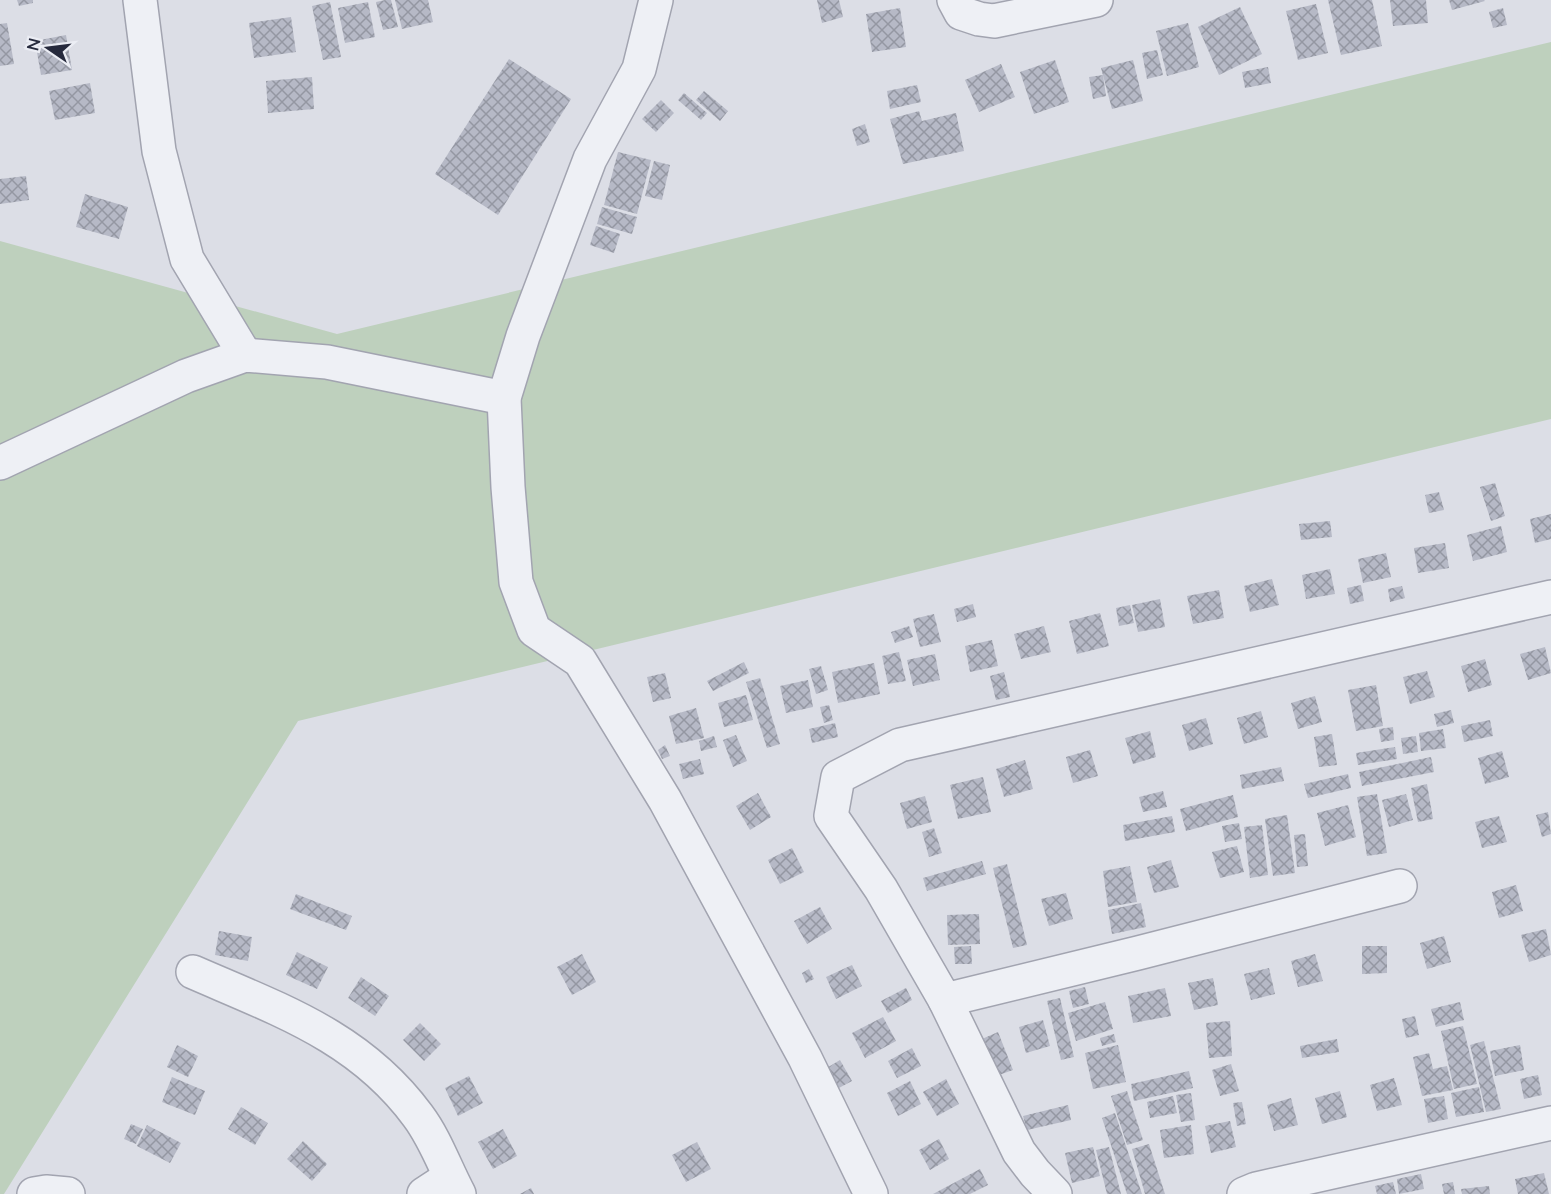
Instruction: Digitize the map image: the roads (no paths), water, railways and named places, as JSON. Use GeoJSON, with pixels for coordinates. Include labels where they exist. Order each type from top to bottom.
{"type":"FeatureCollection","features":[{"type":"Feature","properties":{"kind":"street"},"geometry":{"type":"LineString","coordinates":[[140,0],[159,151],[187,259],[245,355]]}},
{"type":"Feature","properties":{"kind":"street"},"geometry":{"type":"LineString","coordinates":[[656,0],[639,69],[590,159],[523,336],[504,398],[508,487],[516,582],[534,630],[580,661],[665,800],[805,1059],[871,1194]]}},
{"type":"Feature","properties":{"kind":"street"},"geometry":{"type":"LineString","coordinates":[[954,0],[961,12],[987,21],[1096,0]]}},
{"type":"Feature","properties":{"kind":"street"},"geometry":{"type":"LineString","coordinates":[[0,463],[186,376],[245,355],[327,362],[504,398]]}},
{"type":"Feature","properties":{"kind":"street"},"geometry":{"type":"LineString","coordinates":[[1055,1194],[1019,1152],[945,1000],[880,889],[831,816],[838,777],[900,745],[1551,597]]}},
{"type":"Feature","properties":{"kind":"street"},"geometry":{"type":"LineString","coordinates":[[945,1000],[1400,886]]}},
{"type":"Feature","properties":{"kind":"street"},"geometry":{"type":"LineString","coordinates":[[193,972],[303,1020],[355,1052],[391,1083],[419,1117],[435,1143],[444,1188]]}},
{"type":"Feature","properties":{"kind":"street"},"geometry":{"type":"LineString","coordinates":[[1244,1194],[1256,1189],[1551,1123]]}},
{"type":"Feature","properties":{"kind":"street"},"geometry":{"type":"LineString","coordinates":[[34,1194],[46,1192],[68,1194]]}}]}
